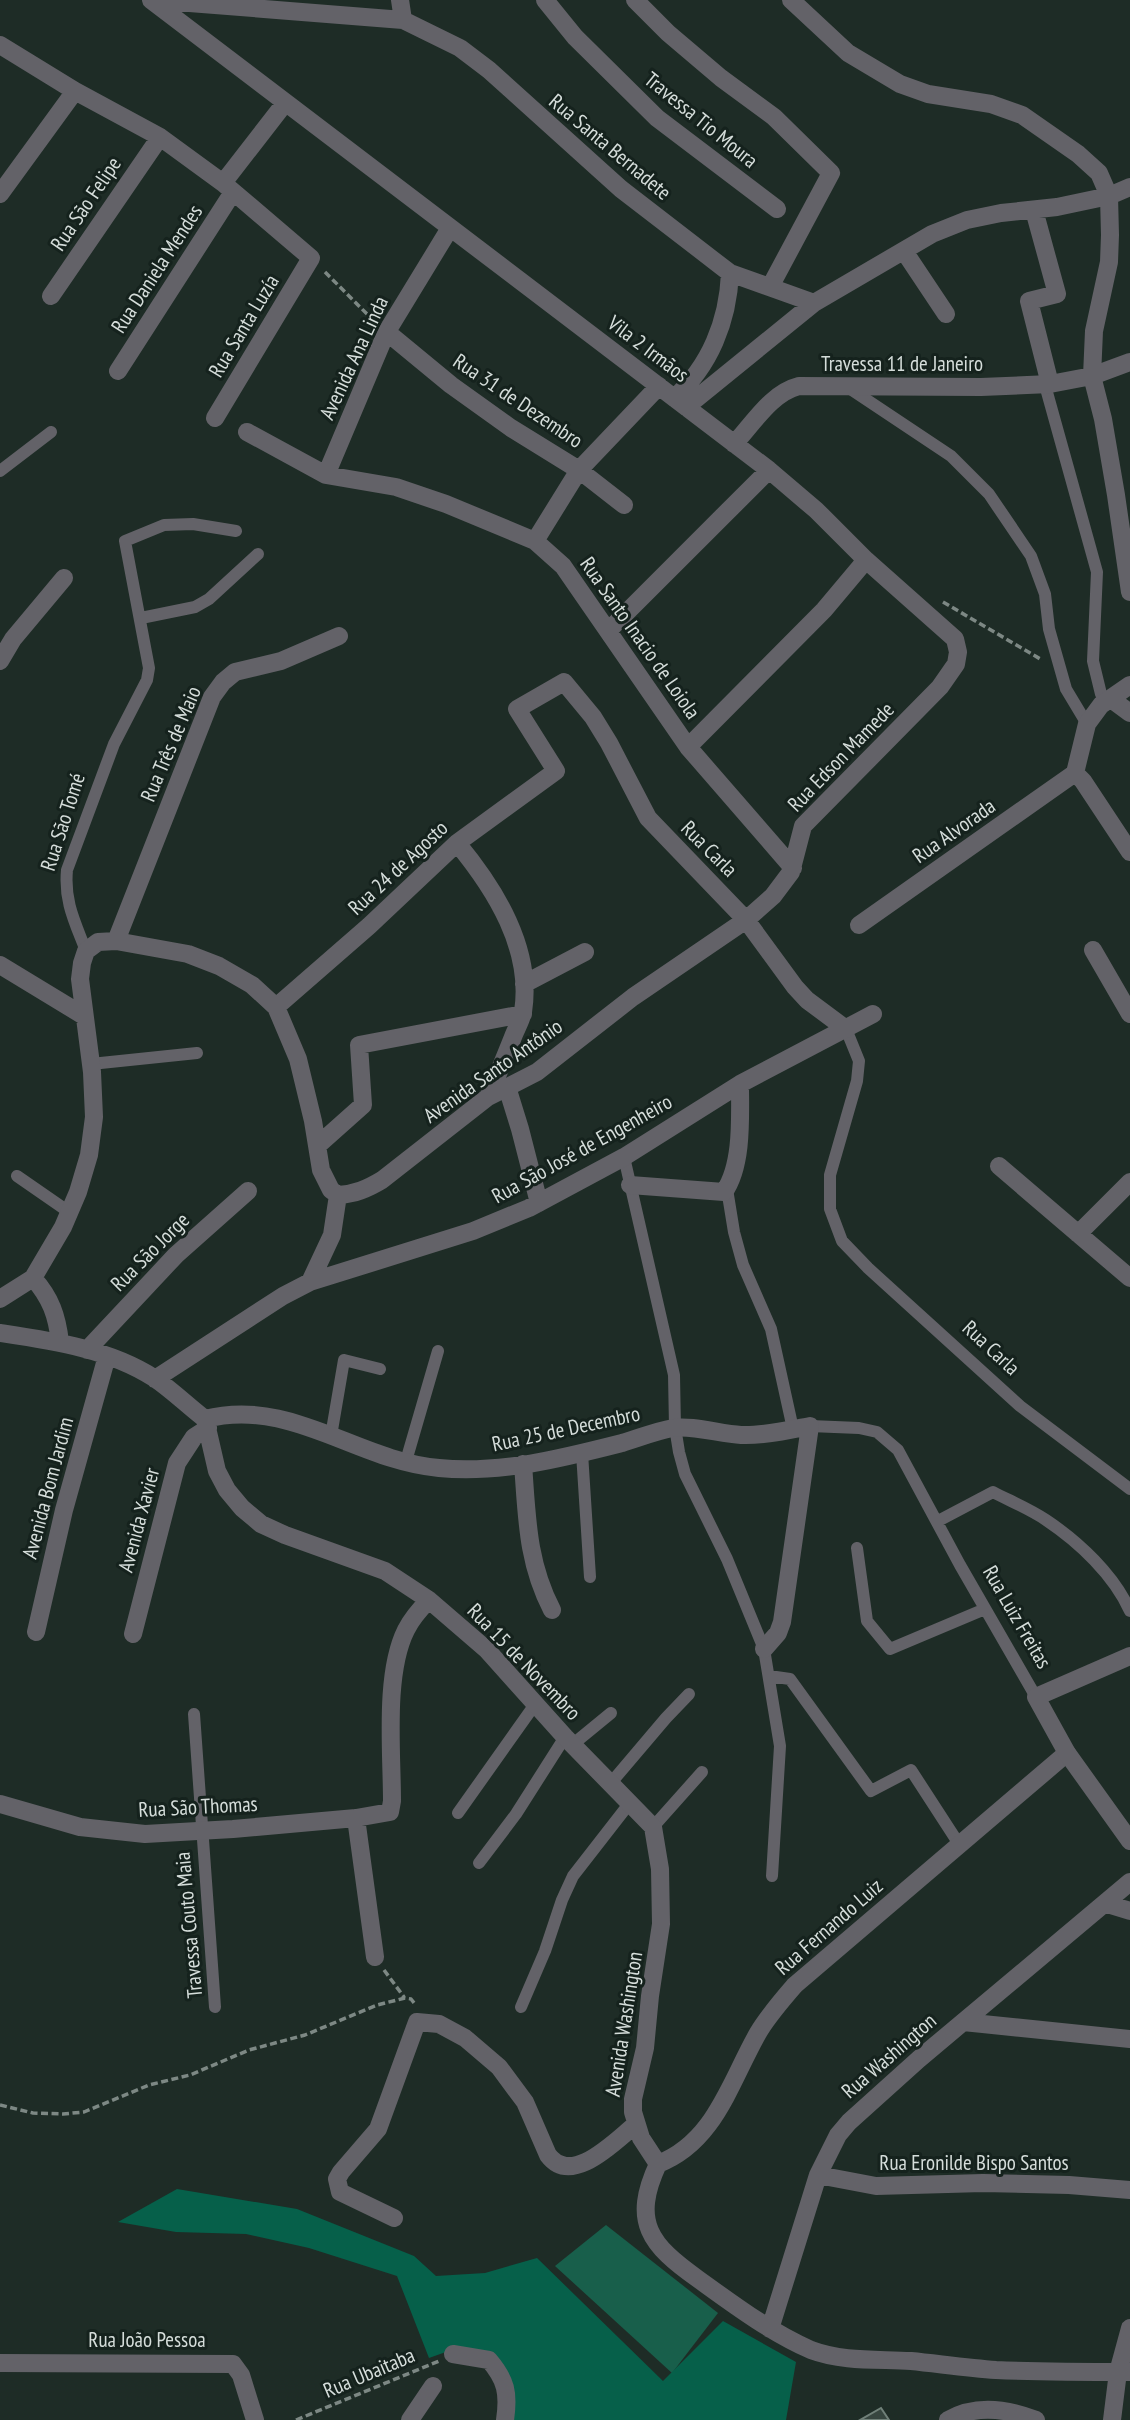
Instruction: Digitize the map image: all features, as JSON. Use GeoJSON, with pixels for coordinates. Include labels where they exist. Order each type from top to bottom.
{"type":"FeatureCollection","features":[{"type":"Feature","properties":{"kind":"street"},"geometry":{"type":"LineString","coordinates":[[151,0],[403,20],[400,0]]}},
{"type":"Feature","properties":{"kind":"street","name":"Vila 2 Irmãos"},"geometry":{"type":"LineString","coordinates":[[151,0],[769,470],[955,639],[958,652],[956,664]]}},
{"type":"Feature","properties":{"kind":"street","name":"Travessa Tio Moura"},"geometry":{"type":"LineString","coordinates":[[545,0],[575,37],[657,118],[777,209]]}},
{"type":"Feature","properties":{"kind":"street"},"geometry":{"type":"LineString","coordinates":[[635,0],[668,33],[721,78],[774,117],[831,173],[770,287]]}},
{"type":"Feature","properties":{"kind":"street"},"geometry":{"type":"LineString","coordinates":[[791,0],[848,52],[900,84],[928,94],[991,104],[1021,115],[1079,154],[1099,173],[1109,196],[1110,235],[1109,262],[1094,331],[1092,376],[1103,419],[1130,592]]}},
{"type":"Feature","properties":{"kind":"street","name":"Rua Santa Bernadete"},"geometry":{"type":"LineString","coordinates":[[403,20],[460,48],[489,70],[621,189],[730,273],[814,303]]}},
{"type":"Feature","properties":{"kind":"street"},"geometry":{"type":"LineString","coordinates":[[0,45],[75,91],[160,137],[228,188],[311,258]]}},
{"type":"Feature","properties":{"kind":"street"},"geometry":{"type":"LineString","coordinates":[[0,194],[75,91]]}},
{"type":"Feature","properties":{"kind":"street","name":"Rua Daniela Mendes"},"geometry":{"type":"LineString","coordinates":[[118,371],[228,188],[285,103]]}},
{"type":"Feature","properties":{"kind":"street","name":"Rua São Felipe"},"geometry":{"type":"LineString","coordinates":[[51,296],[160,137]]}},
{"type":"Feature","properties":{"kind":"street"},"geometry":{"type":"LineString","coordinates":[[680,402],[814,303],[932,234],[967,220],[1109,196],[1130,187]]}},
{"type":"Feature","properties":{"kind":"street"},"geometry":{"type":"LineString","coordinates":[[1034,210],[1057,294],[1029,301],[1048,385]]}},
{"type":"Feature","properties":{"kind":"street","name":"Avenida Ana Linda"},"geometry":{"type":"LineString","coordinates":[[326,475],[386,333],[450,228]]}},
{"type":"Feature","properties":{"kind":"street"},"geometry":{"type":"LineString","coordinates":[[904,251],[946,314]]}},
{"type":"Feature","properties":{"kind":"street","name":"Rua Santa Luzía"},"geometry":{"type":"LineString","coordinates":[[215,418],[311,258]]}},
{"type":"Feature","properties":{"kind":"street"},"geometry":{"type":"LineString","coordinates":[[680,402],[720,330],[729,298],[730,273]]}},
{"type":"Feature","properties":{"kind":"street","name":"Rua 31 de Dezembro"},"geometry":{"type":"LineString","coordinates":[[386,333],[451,386],[511,428],[579,470],[624,505]]}},
{"type":"Feature","properties":{"kind":"street","name":"Travessa 11 de Janeiro"},"geometry":{"type":"LineString","coordinates":[[734,444],[776,397],[799,386],[1048,385],[1092,376],[1130,362]]}},
{"type":"Feature","properties":{"kind":"street"},"geometry":{"type":"LineString","coordinates":[[534,541],[579,470],[659,386]]}},
{"type":"Feature","properties":{"kind":"street","name":"Rua Santo Inacio de Loiola"},"geometry":{"type":"LineString","coordinates":[[247,432],[326,475],[396,487],[446,504],[534,541],[563,566],[688,747],[793,868]]}},
{"type":"Feature","properties":{"kind":"street"},"geometry":{"type":"LineString","coordinates":[[608,631],[769,470]]}},
{"type":"Feature","properties":{"kind":"street"},"geometry":{"type":"LineString","coordinates":[[688,747],[824,610],[863,556]]}},
{"type":"Feature","properties":{"kind":"street"},"geometry":{"type":"LineString","coordinates":[[0,661],[7,637],[64,578]]}},
{"type":"Feature","properties":{"kind":"street","name":"Rua Três de Maio"},"geometry":{"type":"LineString","coordinates":[[116,942],[212,696],[235,672],[281,661],[339,636]]}},
{"type":"Feature","properties":{"kind":"street","name":"Rua Edson Mamede"},"geometry":{"type":"LineString","coordinates":[[746,920],[773,896],[793,868],[803,826],[910,720],[940,687],[956,664]]}},
{"type":"Feature","properties":{"kind":"street","name":"Rua 24 de Agosto"},"geometry":{"type":"LineString","coordinates":[[276,1007],[369,926],[457,843],[556,771],[517,709],[564,682]]}},
{"type":"Feature","properties":{"kind":"street","name":"Rua Carla"},"geometry":{"type":"LineString","coordinates":[[564,682],[593,717],[648,818],[746,920],[795,987],[846,1029]]}},
{"type":"Feature","properties":{"kind":"street"},"geometry":{"type":"LineString","coordinates":[[1130,685],[1106,697],[1094,712],[1087,724],[1075,773],[1130,852]]}},
{"type":"Feature","properties":{"kind":"street"},"geometry":{"type":"LineString","coordinates":[[1106,697],[1130,713]]}},
{"type":"Feature","properties":{"kind":"street","name":"Rua Alvorada"},"geometry":{"type":"LineString","coordinates":[[859,925],[1075,773]]}},
{"type":"Feature","properties":{"kind":"street"},"geometry":{"type":"LineString","coordinates":[[457,843],[482,873],[500,902],[513,934],[524,984],[523,1014],[488,1097]]}},
{"type":"Feature","properties":{"kind":"street","name":"Avenida Santo Antônio"},"geometry":{"type":"LineString","coordinates":[[338,1195],[365,1190],[382,1180],[488,1097],[537,1072],[633,997],[746,920]]}},
{"type":"Feature","properties":{"kind":"street"},"geometry":{"type":"LineString","coordinates":[[0,1299],[33,1278],[63,1227],[89,1155],[94,1117],[91,1064],[80,979],[86,951],[97,942],[116,942],[188,954],[219,966],[252,985],[276,1007],[298,1059],[325,1181],[338,1195],[332,1235],[310,1282]]}},
{"type":"Feature","properties":{"kind":"street"},"geometry":{"type":"LineString","coordinates":[[1093,950],[1130,1014]]}},
{"type":"Feature","properties":{"kind":"street"},"geometry":{"type":"LineString","coordinates":[[524,984],[585,952]]}},
{"type":"Feature","properties":{"kind":"street"},"geometry":{"type":"LineString","coordinates":[[0,965],[84,1016]]}},
{"type":"Feature","properties":{"kind":"street"},"geometry":{"type":"LineString","coordinates":[[317,1146],[363,1105],[359,1045],[523,1014]]}},
{"type":"Feature","properties":{"kind":"street","name":"Rua São José de Engenheiro"},"geometry":{"type":"LineString","coordinates":[[155,1378],[283,1296],[310,1282],[472,1231],[539,1203],[624,1157],[740,1084],[873,1014]]}},
{"type":"Feature","properties":{"kind":"street"},"geometry":{"type":"LineString","coordinates":[[630,1185],[718,1193],[727,1189],[737,1153],[740,1084]]}},
{"type":"Feature","properties":{"kind":"street"},"geometry":{"type":"LineString","coordinates":[[507,1087],[539,1203]]}},
{"type":"Feature","properties":{"kind":"street"},"geometry":{"type":"LineString","coordinates":[[999,1166],[1130,1278]]}},
{"type":"Feature","properties":{"kind":"street"},"geometry":{"type":"LineString","coordinates":[[1078,1234],[1130,1182]]}},
{"type":"Feature","properties":{"kind":"street","name":"Rua São Jorge"},"geometry":{"type":"LineString","coordinates":[[87,1350],[176,1255],[248,1191]]}},
{"type":"Feature","properties":{"kind":"street"},"geometry":{"type":"LineString","coordinates":[[33,1278],[46,1292],[54,1308],[60,1342]]}},
{"type":"Feature","properties":{"kind":"street"},"geometry":{"type":"LineString","coordinates":[[0,1333],[60,1342],[107,1356],[155,1378],[206,1424]]}},
{"type":"Feature","properties":{"kind":"street","name":"Avenida Bom Jardim"},"geometry":{"type":"LineString","coordinates":[[36,1632],[64,1510],[107,1356]]}},
{"type":"Feature","properties":{"kind":"street","name":"Rua 25 de Decembro"},"geometry":{"type":"LineString","coordinates":[[206,1424],[226,1414],[264,1415],[286,1419],[406,1461],[438,1468],[492,1468],[523,1464],[582,1453],[675,1427],[743,1435],[801,1428]]}},
{"type":"Feature","properties":{"kind":"street","name":"Rua 15 de Novembro"},"geometry":{"type":"LineString","coordinates":[[206,1424],[217,1471],[227,1490],[242,1508],[261,1524],[386,1571],[429,1600],[487,1650],[568,1741],[653,1827]]}},
{"type":"Feature","properties":{"kind":"street","name":"Avenida Xavier"},"geometry":{"type":"LineString","coordinates":[[133,1634],[177,1463],[206,1424]]}},
{"type":"Feature","properties":{"kind":"street"},"geometry":{"type":"LineString","coordinates":[[764,1649],[773,1641],[782,1622],[801,1428]]}},
{"type":"Feature","properties":{"kind":"street"},"geometry":{"type":"LineString","coordinates":[[523,1464],[533,1563],[540,1586],[552,1610]]}},
{"type":"Feature","properties":{"kind":"street","name":"Rua São Thomas"},"geometry":{"type":"LineString","coordinates":[[0,1804],[80,1827],[145,1835],[356,1818],[390,1812],[393,1678],[405,1631],[429,1600]]}},
{"type":"Feature","properties":{"kind":"street"},"geometry":{"type":"LineString","coordinates":[[1036,1697],[1130,1656]]}},
{"type":"Feature","properties":{"kind":"street","name":"Rua Luiz Freitas"},"geometry":{"type":"LineString","coordinates":[[1036,1697],[1067,1753],[1130,1841]]}},
{"type":"Feature","properties":{"kind":"street","name":"Rua Fernando Luiz"},"geometry":{"type":"LineString","coordinates":[[658,2164],[671,2159],[699,2139],[712,2121],[759,2031],[795,1985],[1067,1753]]}},
{"type":"Feature","properties":{"kind":"street"},"geometry":{"type":"LineString","coordinates":[[356,1818],[374,1957]]}},
{"type":"Feature","properties":{"kind":"street","name":"Avenida Washington"},"geometry":{"type":"LineString","coordinates":[[653,1827],[660,1869],[661,1924],[645,2049],[633,2099],[635,2125],[658,2164]]}},
{"type":"Feature","properties":{"kind":"street","name":"Rua Washington"},"geometry":{"type":"LineString","coordinates":[[770,2329],[818,2175],[838,2135],[849,2122],[963,2021],[1130,1882]]}},
{"type":"Feature","properties":{"kind":"street"},"geometry":{"type":"LineString","coordinates":[[1107,1903],[1130,1911]]}},
{"type":"Feature","properties":{"kind":"street"},"geometry":{"type":"LineString","coordinates":[[963,2021],[1130,2039]]}},
{"type":"Feature","properties":{"kind":"street"},"geometry":{"type":"LineString","coordinates":[[394,2218],[340,2192],[337,2179],[378,2129],[417,2022],[439,2024],[465,2038],[499,2067],[525,2102],[554,2163],[576,2166],[588,2161],[635,2125]]}},
{"type":"Feature","properties":{"kind":"street"},"geometry":{"type":"LineString","coordinates":[[658,2164],[650,2181],[645,2210],[649,2230],[659,2246],[681,2267],[770,2329],[813,2351],[845,2359],[911,2361],[993,2370],[1124,2372]]}},
{"type":"Feature","properties":{"kind":"street","name":"Rua Eronilde Bispo Santos"},"geometry":{"type":"LineString","coordinates":[[818,2175],[876,2186],[982,2183],[1069,2185],[1130,2190]]}},
{"type":"Feature","properties":{"kind":"street"},"geometry":{"type":"LineString","coordinates":[[1112,2420],[1124,2372],[1130,2328]]}},
{"type":"Feature","properties":{"kind":"street"},"geometry":{"type":"LineString","coordinates":[[453,2354],[489,2360],[502,2376],[506,2390],[505,2420]]}},
{"type":"Feature","properties":{"kind":"street","name":"Rua João Pessoa"},"geometry":{"type":"LineString","coordinates":[[0,2363],[233,2364],[241,2375],[255,2420]]}},
{"type":"Feature","properties":{"kind":"street"},"geometry":{"type":"LineString","coordinates":[[410,2420],[433,2386]]}},
{"type":"Feature","properties":{"kind":"street"},"geometry":{"type":"LineString","coordinates":[[948,2420],[976,2410],[994,2409],[1016,2412],[1036,2420]]}},
{"type":"Feature","properties":{"kind":"lane"},"geometry":{"type":"LineString","coordinates":[[1048,385],[1097,572],[1093,661],[1106,697]]}},
{"type":"Feature","properties":{"kind":"lane"},"geometry":{"type":"LineString","coordinates":[[846,386],[951,456],[989,494],[1031,556],[1045,594],[1049,629],[1061,672],[1070,698],[1087,724]]}},
{"type":"Feature","properties":{"kind":"lane"},"geometry":{"type":"LineString","coordinates":[[0,471],[51,432]]}},
{"type":"Feature","properties":{"kind":"lane","name":"Rua São Tomé"},"geometry":{"type":"LineString","coordinates":[[86,951],[68,906],[65,890],[67,870],[114,744],[147,680],[148,652],[125,541],[164,525],[193,524],[236,531]]}},
{"type":"Feature","properties":{"kind":"lane"},"geometry":{"type":"LineString","coordinates":[[141,618],[195,607],[209,599],[258,554]]}},
{"type":"Feature","properties":{"kind":"lane","name":"Rua Carla"},"geometry":{"type":"LineString","coordinates":[[846,1029],[859,1062],[830,1175],[830,1209],[842,1241],[868,1268],[1020,1406],[1130,1489]]}},
{"type":"Feature","properties":{"kind":"lane"},"geometry":{"type":"LineString","coordinates":[[91,1064],[197,1053]]}},
{"type":"Feature","properties":{"kind":"lane"},"geometry":{"type":"LineString","coordinates":[[624,1157],[674,1376],[675,1427],[685,1474],[727,1559],[764,1649],[780,1746],[772,1876]]}},
{"type":"Feature","properties":{"kind":"lane"},"geometry":{"type":"LineString","coordinates":[[16,1176],[69,1212]]}},
{"type":"Feature","properties":{"kind":"lane"},"geometry":{"type":"LineString","coordinates":[[727,1189],[743,1265],[771,1329],[801,1428]]}},
{"type":"Feature","properties":{"kind":"lane"},"geometry":{"type":"LineString","coordinates":[[406,1461],[438,1351]]}},
{"type":"Feature","properties":{"kind":"lane"},"geometry":{"type":"LineString","coordinates":[[331,1436],[344,1360],[380,1369]]}},
{"type":"Feature","properties":{"kind":"lane","name":"Rua 25 de Decembro"},"geometry":{"type":"LineString","coordinates":[[801,1428],[859,1428]]}},
{"type":"Feature","properties":{"kind":"lane","name":"Rua Luiz Freitas"},"geometry":{"type":"LineString","coordinates":[[859,1428],[877,1432],[898,1450],[1036,1697]]}},
{"type":"Feature","properties":{"kind":"lane"},"geometry":{"type":"LineString","coordinates":[[582,1453],[590,1577]]}},
{"type":"Feature","properties":{"kind":"lane"},"geometry":{"type":"LineString","coordinates":[[938,1521],[993,1492],[1045,1519],[1073,1541],[1100,1567],[1124,1598],[1130,1611]]}},
{"type":"Feature","properties":{"kind":"lane"},"geometry":{"type":"LineString","coordinates":[[857,1548],[867,1621],[890,1648],[985,1609]]}},
{"type":"Feature","properties":{"kind":"lane"},"geometry":{"type":"LineString","coordinates":[[769,1676],[790,1679],[871,1791],[911,1770],[960,1844]]}},
{"type":"Feature","properties":{"kind":"lane"},"geometry":{"type":"LineString","coordinates":[[610,1784],[689,1694]]}},
{"type":"Feature","properties":{"kind":"lane"},"geometry":{"type":"LineString","coordinates":[[458,1813],[536,1703]]}},
{"type":"Feature","properties":{"kind":"lane"},"geometry":{"type":"LineString","coordinates":[[479,1863],[568,1741],[611,1713]]}},
{"type":"Feature","properties":{"kind":"lane","name":"Travessa Couto Maia"},"geometry":{"type":"LineString","coordinates":[[194,1714],[215,2007]]}},
{"type":"Feature","properties":{"kind":"lane"},"geometry":{"type":"LineString","coordinates":[[653,1827],[702,1772]]}},
{"type":"Feature","properties":{"kind":"lane"},"geometry":{"type":"LineString","coordinates":[[521,2007],[573,1876],[629,1804]]}},
{"type":"Feature","properties":{"kind":"path"},"geometry":{"type":"LineString","coordinates":[[311,258],[386,333]]}},
{"type":"Feature","properties":{"kind":"path"},"geometry":{"type":"LineString","coordinates":[[943,602],[1061,672]]}},
{"type":"Feature","properties":{"kind":"path"},"geometry":{"type":"LineString","coordinates":[[374,1957],[405,1998]]}},
{"type":"Feature","properties":{"kind":"path"},"geometry":{"type":"LineString","coordinates":[[0,2105],[33,2113],[84,2112],[149,2085],[190,2075],[249,2050],[305,2035],[377,2005],[411,1999]]}},
{"type":"Feature","properties":{"kind":"path","name":"Rua Ubaitaba"},"geometry":{"type":"LineString","coordinates":[[296,2420],[453,2354]]}},
{"type":"Feature","properties":{"kind":"green space"},"geometry":{"type":"Polygon","coordinates":[[[177,2189],[297,2209],[414,2256],[436,2276],[485,2273],[537,2258],[663,2381],[723,2321],[796,2362],[786,2420],[513,2420],[515,2397],[493,2358],[457,2348],[429,2358],[397,2276],[309,2248],[246,2234],[176,2232],[118,2222],[177,2189]]]}},
{"type":"Feature","properties":{"kind":"green space"},"geometry":{"type":"Polygon","coordinates":[[[606,2225],[718,2313],[672,2373],[555,2266],[606,2225]]]}},
{"type":"Feature","properties":{"kind":"building"},"geometry":{"type":"Polygon","coordinates":[[[881,2408],[889,2420],[860,2420],[881,2408]]]}}]}
